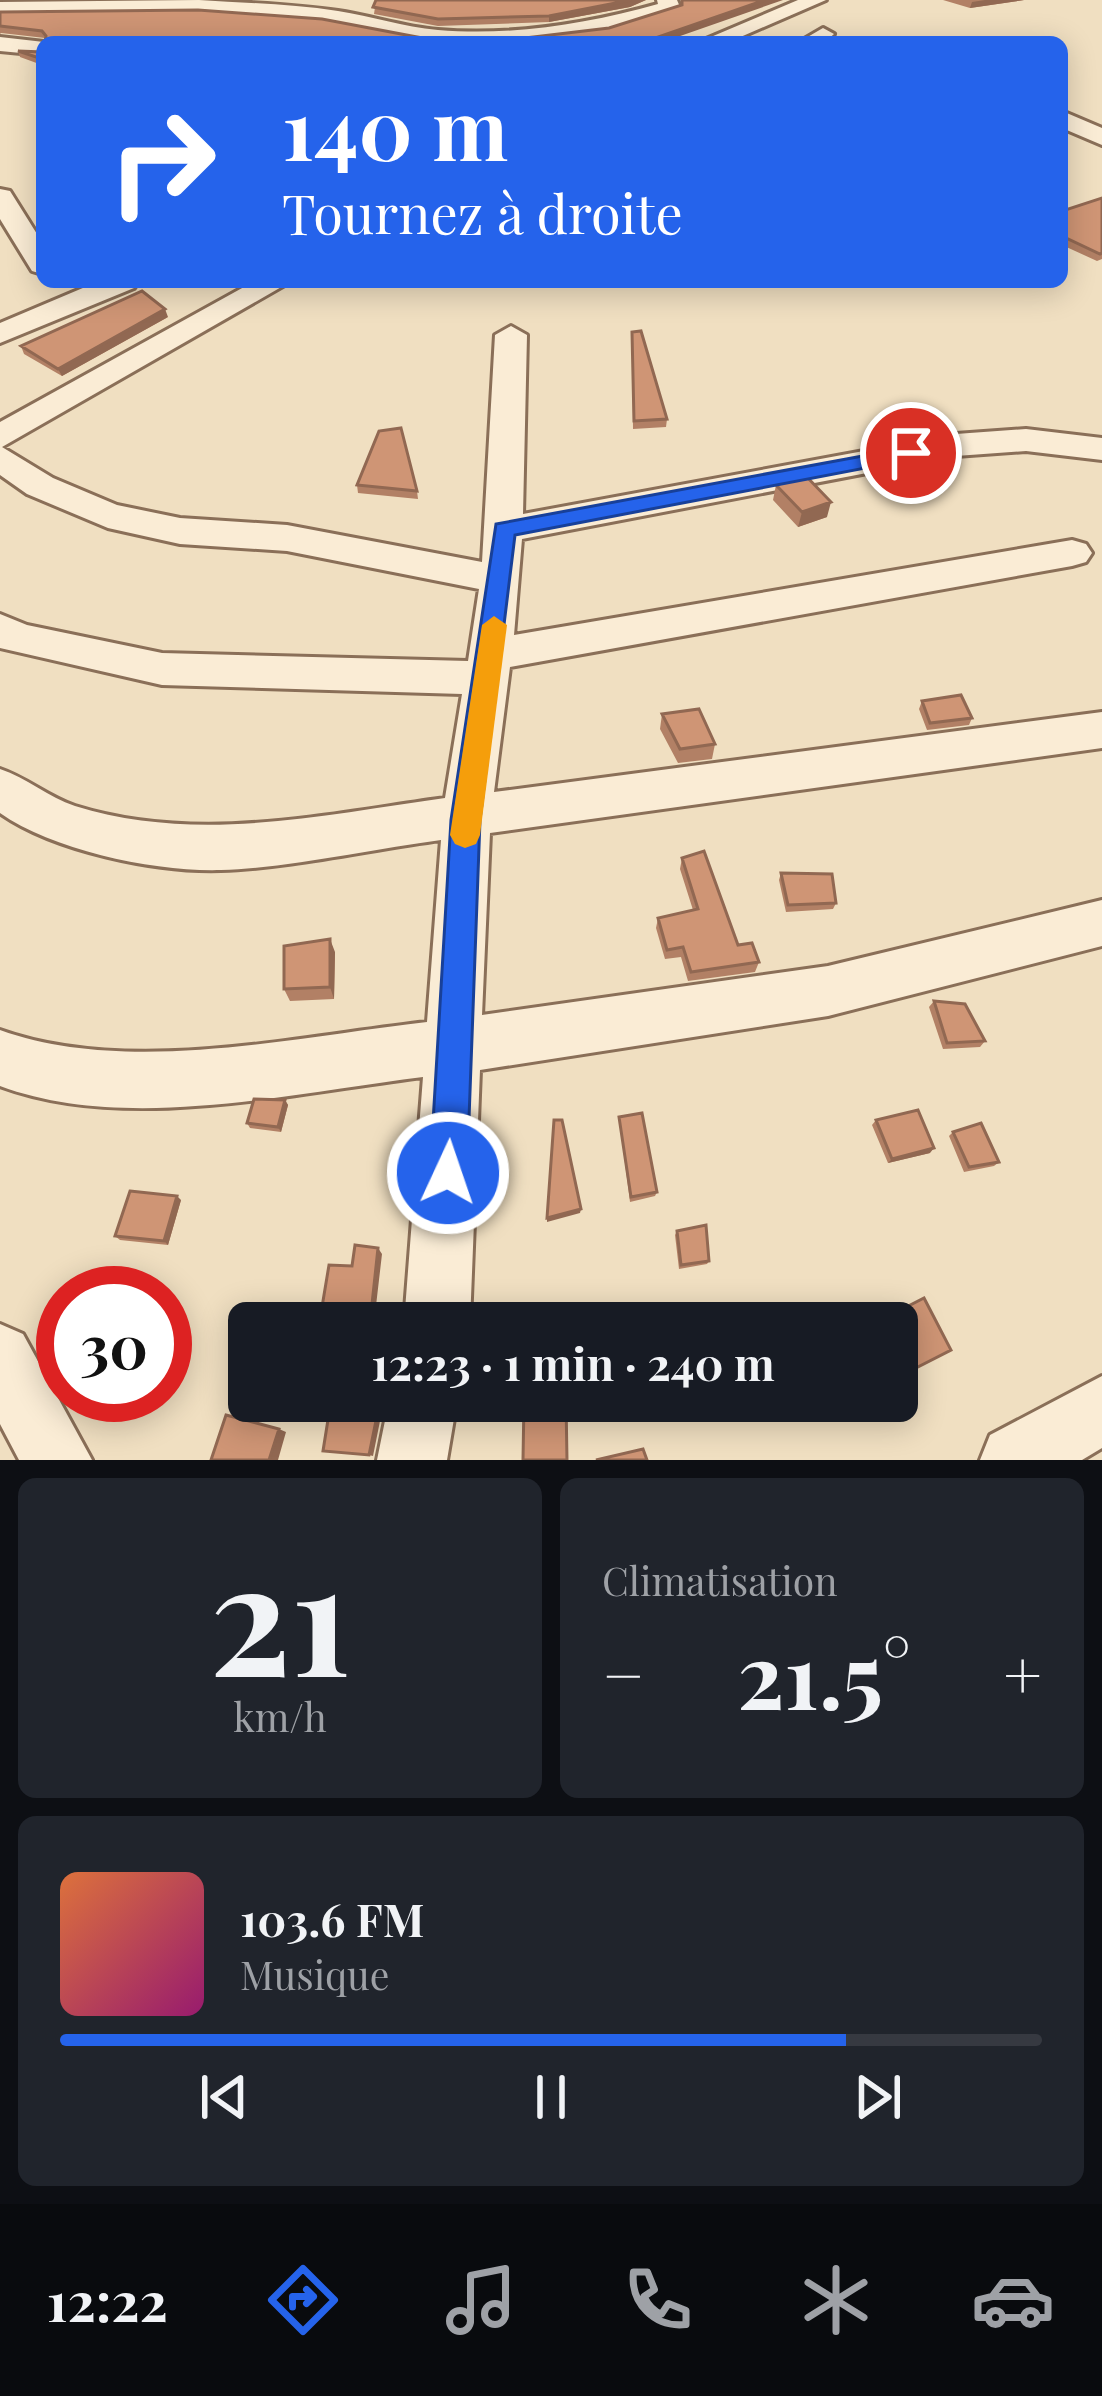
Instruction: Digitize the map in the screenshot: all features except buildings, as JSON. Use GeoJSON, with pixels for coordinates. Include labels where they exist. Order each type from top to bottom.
{"type":"FeatureCollection","features":[{"type":"Feature","properties":{"kind":"street"},"geometry":{"type":"LineString","coordinates":[[489,36],[588,28],[670,7],[667,0]]}},
{"type":"Feature","properties":{"kind":"street"},"geometry":{"type":"LineString","coordinates":[[725,36],[816,0]]}},
{"type":"Feature","properties":{"kind":"street"},"geometry":{"type":"LineString","coordinates":[[0,8],[104,3],[229,8],[351,19],[409,34],[454,36]]}},
{"type":"Feature","properties":{"kind":"street"},"geometry":{"type":"LineString","coordinates":[[0,44],[36,47]]}},
{"type":"Feature","properties":{"kind":"street"},"geometry":{"type":"LineString","coordinates":[[1068,121],[1102,138]]}},
{"type":"Feature","properties":{"kind":"street"},"geometry":{"type":"LineString","coordinates":[[0,197],[36,255]]}},
{"type":"Feature","properties":{"kind":"street"},"geometry":{"type":"LineString","coordinates":[[0,437],[264,288]]}},
{"type":"Feature","properties":{"kind":"street"},"geometry":{"type":"LineString","coordinates":[[0,334],[67,291]]}},
{"type":"Feature","properties":{"kind":"street"},"geometry":{"type":"LineString","coordinates":[[438,1302],[466,820],[501,580],[511,334]]}},
{"type":"Feature","properties":{"kind":"street"},"geometry":{"type":"LineString","coordinates":[[504,530],[985,438],[1061,440],[1102,449]]}},
{"type":"Feature","properties":{"kind":"street"},"geometry":{"type":"LineString","coordinates":[[0,458],[40,486],[108,516],[180,531],[287,538],[501,580]]}},
{"type":"Feature","properties":{"kind":"street"},"geometry":{"type":"LineString","coordinates":[[0,629],[16,638],[162,668],[489,666],[1072,554]]}},
{"type":"Feature","properties":{"kind":"street"},"geometry":{"type":"LineString","coordinates":[[0,788],[19,803],[67,823],[130,840],[221,850],[1102,730]]}},
{"type":"Feature","properties":{"kind":"street"},"geometry":{"type":"LineString","coordinates":[[0,1058],[28,1072],[80,1077],[228,1072],[456,1046],[830,991],[1102,923]]}},
{"type":"Feature","properties":{"kind":"street"},"geometry":{"type":"LineString","coordinates":[[0,1357],[57,1460]]}},
{"type":"Feature","properties":{"kind":"street"},"geometry":{"type":"LineString","coordinates":[[1015,1460],[1102,1410]]}},
{"type":"Feature","properties":{"kind":"street"},"geometry":{"type":"LineString","coordinates":[[412,1460],[419,1422]]}},
{"type":"Feature","properties":{"kind":"slow traffic"},"geometry":{"type":"LineString","coordinates":[[465,835],[494,625]]}},
{"type":"Feature","properties":{"kind":"route"},"geometry":{"type":"LineString","coordinates":[[448,1173],[466,820],[504,530],[911,453]]}}]}
